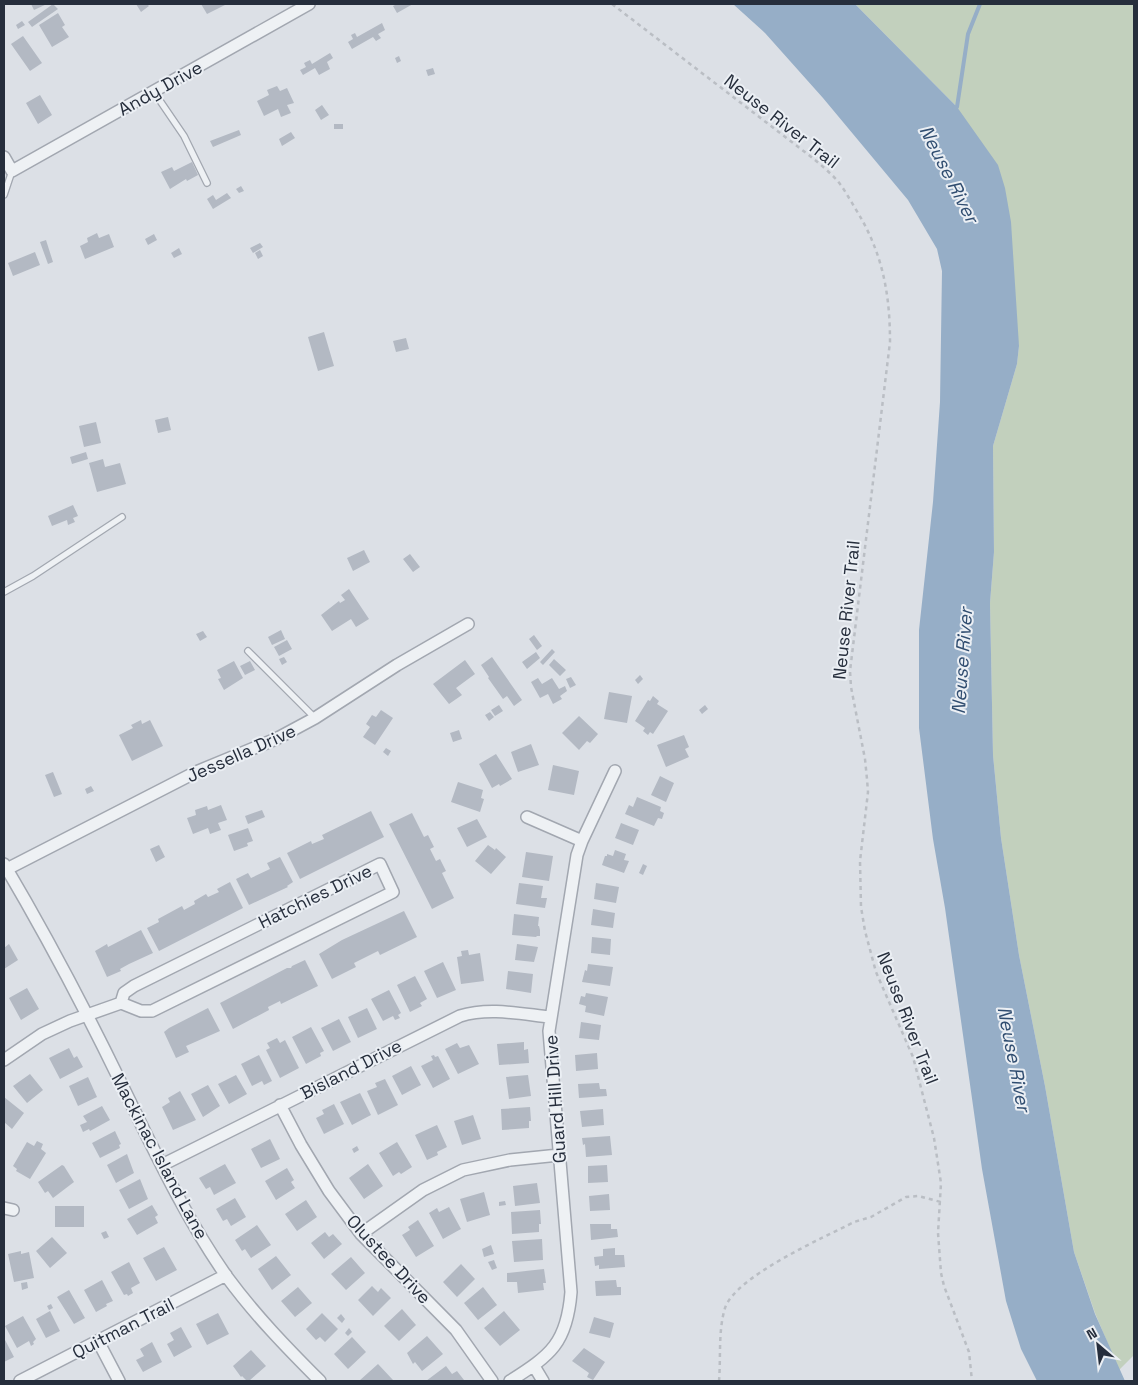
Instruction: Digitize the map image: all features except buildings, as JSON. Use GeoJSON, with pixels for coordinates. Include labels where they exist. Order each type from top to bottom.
{"type":"FeatureCollection","features":[{"type":"Feature","properties":{"kind":"street","name":"Andy Drive"},"geometry":{"type":"LineString","coordinates":[[12,171],[309,4]]}},
{"type":"Feature","properties":{"kind":"street"},"geometry":{"type":"LineString","coordinates":[[4,157],[12,171]]}},
{"type":"Feature","properties":{"kind":"street","name":"Jessella Drive"},"geometry":{"type":"LineString","coordinates":[[5,866],[196,772],[276,740],[316,718],[397,665],[468,624]]}},
{"type":"Feature","properties":{"kind":"street","name":"Guard Hill Drive"},"geometry":{"type":"LineString","coordinates":[[510,1381],[549,1354],[558,1342],[569,1312],[571,1292],[549,1031],[550,1017],[577,856],[615,770]]}},
{"type":"Feature","properties":{"kind":"street"},"geometry":{"type":"LineString","coordinates":[[527,817],[582,841]]}},
{"type":"Feature","properties":{"kind":"street","name":"Hatchies Drive"},"geometry":{"type":"LineString","coordinates":[[380,864],[393,892],[152,1011],[141,1011],[121,1003],[124,993],[134,986],[380,864]]}},
{"type":"Feature","properties":{"kind":"street","name":"Mackinac Island Lane"},"geometry":{"type":"LineString","coordinates":[[5,866],[49,941],[88,1014],[184,1209],[226,1275],[253,1311],[320,1381]]}},
{"type":"Feature","properties":{"kind":"street"},"geometry":{"type":"LineString","coordinates":[[4,1060],[42,1034],[70,1020],[121,1003]]}},
{"type":"Feature","properties":{"kind":"street","name":"Bisland Drive"},"geometry":{"type":"LineString","coordinates":[[162,1165],[460,1016],[474,1011],[487,1011],[550,1017]]}},
{"type":"Feature","properties":{"kind":"street","name":"Olustee Drive"},"geometry":{"type":"LineString","coordinates":[[280,1105],[301,1145],[329,1191],[361,1234],[456,1330],[492,1381]]}},
{"type":"Feature","properties":{"kind":"street"},"geometry":{"type":"LineString","coordinates":[[361,1234],[423,1190],[463,1170],[510,1160],[559,1154]]}},
{"type":"Feature","properties":{"kind":"street","name":"Quitman Trail"},"geometry":{"type":"LineString","coordinates":[[20,1381],[226,1275]]}},
{"type":"Feature","properties":{"kind":"street"},"geometry":{"type":"LineString","coordinates":[[98,1341],[119,1381]]}},
{"type":"Feature","properties":{"kind":"street"},"geometry":{"type":"LineString","coordinates":[[534,1366],[543,1381]]}},
{"type":"Feature","properties":{"kind":"lane"},"geometry":{"type":"LineString","coordinates":[[154,92],[184,136],[207,183]]}},
{"type":"Feature","properties":{"kind":"lane"},"geometry":{"type":"LineString","coordinates":[[4,195],[12,171]]}},
{"type":"Feature","properties":{"kind":"lane"},"geometry":{"type":"LineString","coordinates":[[4,592],[122,518]]}},
{"type":"Feature","properties":{"kind":"lane"},"geometry":{"type":"LineString","coordinates":[[248,651],[316,718]]}},
{"type":"Feature","properties":{"kind":"path","name":"Neuse River Trail"},"geometry":{"type":"LineString","coordinates":[[612,4],[810,156],[837,180],[859,214],[879,257],[888,295],[890,342],[850,670],[850,688],[868,792],[860,862],[861,906],[868,949],[876,972],[908,1042],[934,1138],[942,1183],[938,1233],[941,1273],[944,1286],[966,1341],[972,1381]]}},
{"type":"Feature","properties":{"kind":"path"},"geometry":{"type":"LineString","coordinates":[[719,1381],[721,1328],[726,1307],[736,1291],[753,1277],[854,1222],[871,1218],[906,1197],[918,1196],[941,1202]]}},
{"type":"Feature","properties":{"kind":"green space"},"geometry":{"type":"Polygon","coordinates":[[[855,4],[1134,4],[1134,1355],[1119,1370],[1095,1313],[1074,1252],[1045,1086],[1019,955],[1001,838],[993,755],[990,603],[994,552],[993,446],[1017,364],[1019,346],[957,107],[855,4]]]}},
{"type":"Feature","properties":{"kind":"water","name":"Neuse River"},"geometry":{"type":"Polygon","coordinates":[[[733,4],[855,4],[957,107],[998,165],[1005,188],[1011,222],[1019,346],[1017,364],[993,446],[994,552],[990,603],[993,755],[1001,838],[1019,955],[1045,1086],[1074,1252],[1095,1314],[1125,1381],[1037,1381],[1021,1349],[1006,1301],[982,1169],[945,908],[933,839],[919,728],[919,630],[933,502],[940,402],[942,271],[937,249],[908,200],[823,98],[765,33],[733,4]]]}},
{"type":"Feature","properties":{"kind":"waterway"},"geometry":{"type":"LineString","coordinates":[[954,108],[957,107],[968,34],[980,4]]}}]}
